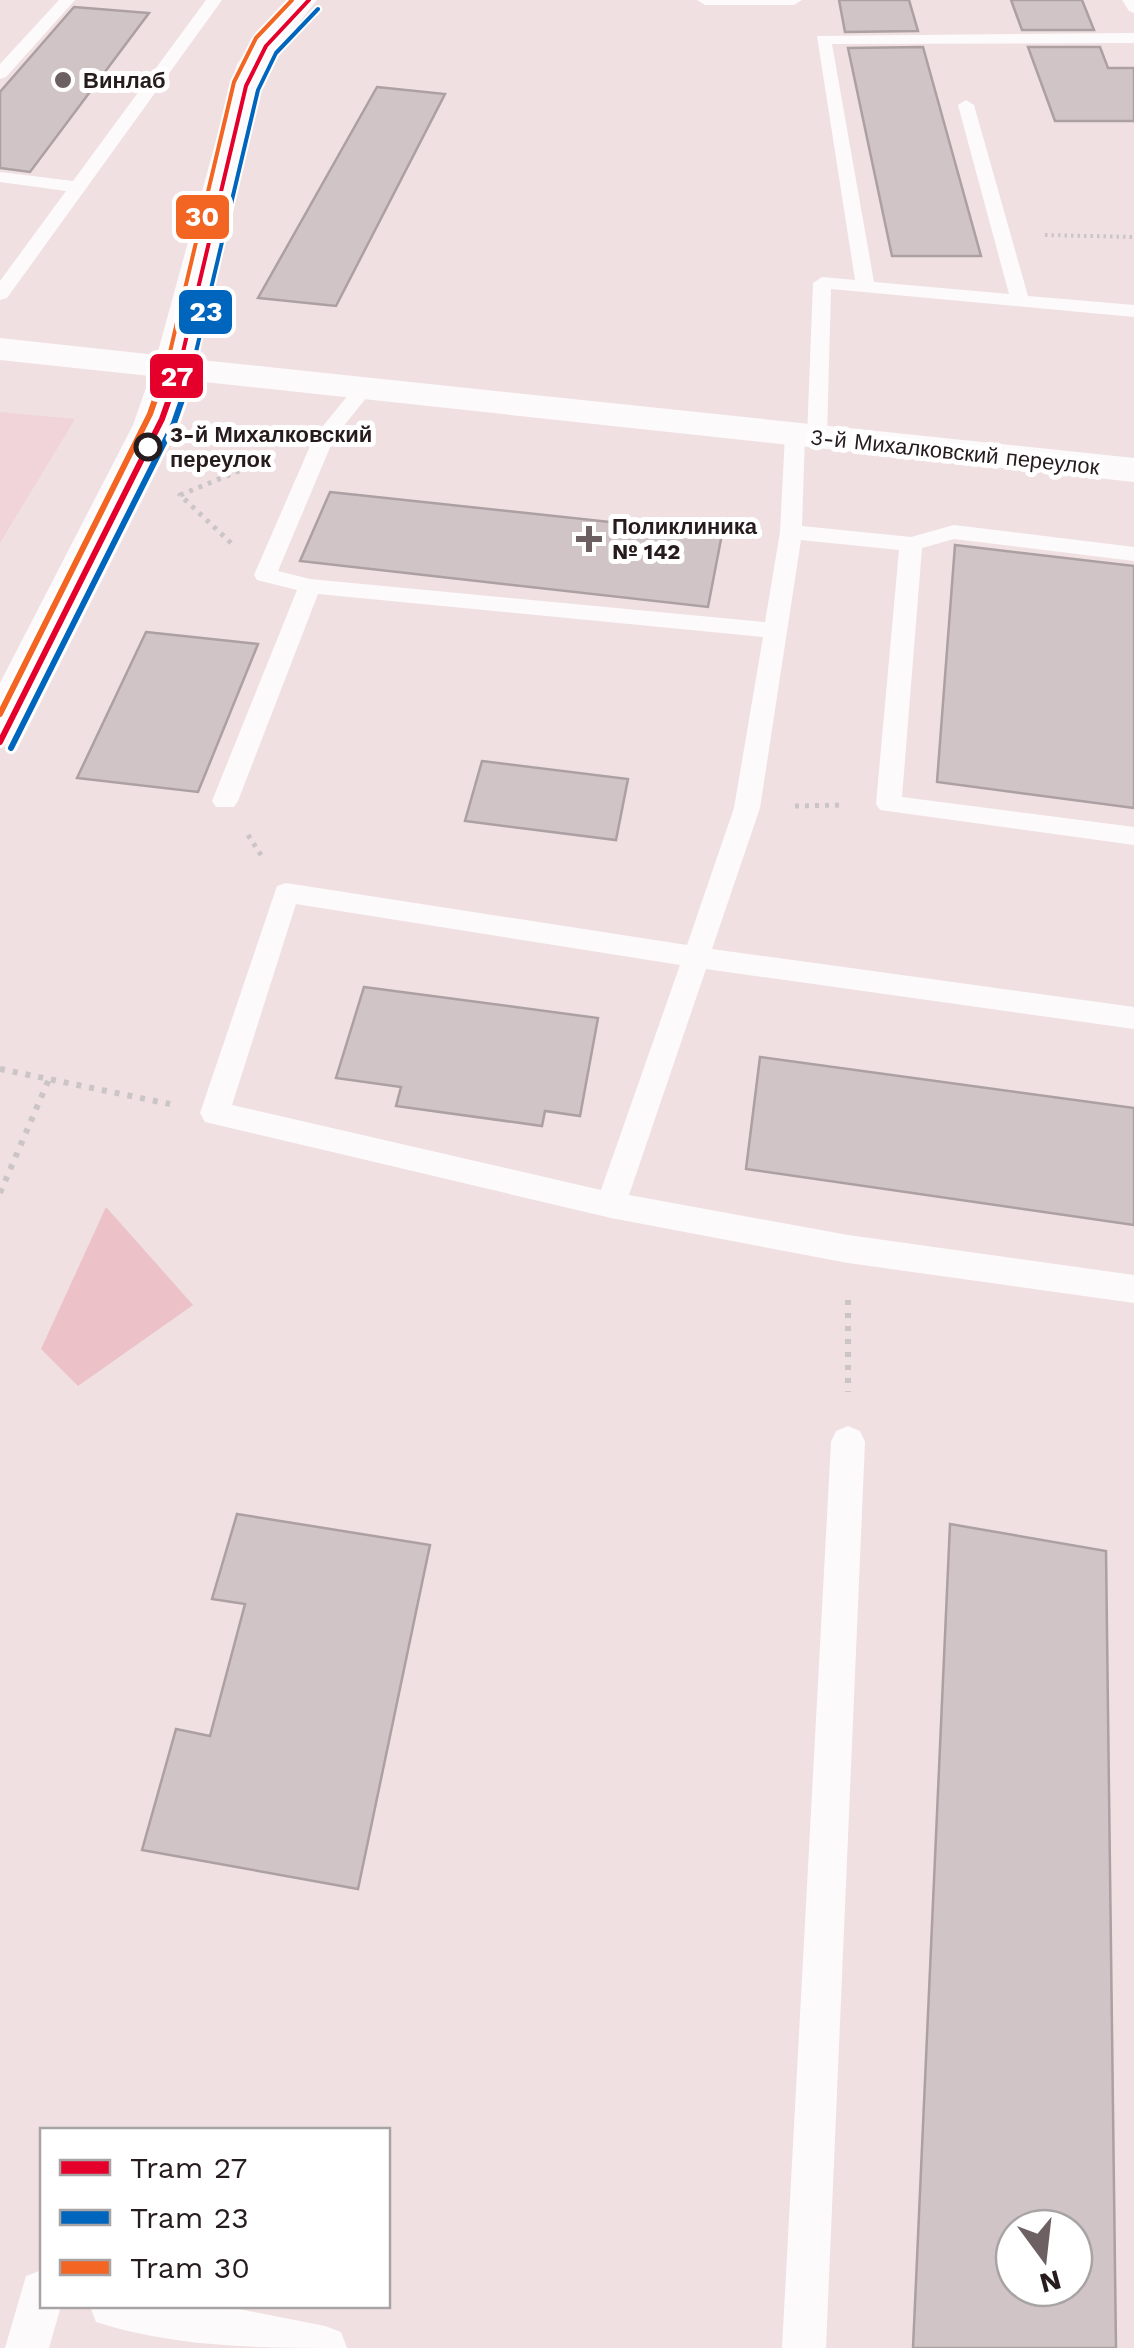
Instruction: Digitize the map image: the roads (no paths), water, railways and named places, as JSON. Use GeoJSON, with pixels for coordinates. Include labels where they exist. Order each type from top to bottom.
{"type":"FeatureCollection","features":[{"type":"Feature","properties":{"kind":"street"},"geometry":{"type":"LineString","coordinates":[[0,726],[152,425],[172,366],[252,64],[302,0]]}},
{"type":"Feature","properties":{"kind":"street","name":"3-й Михалковский переулок"},"geometry":{"type":"LineString","coordinates":[[0,349],[1134,470]]}},
{"type":"Feature","properties":{"kind":"lane"},"geometry":{"type":"LineString","coordinates":[[0,74],[66,0]]}},
{"type":"Feature","properties":{"kind":"lane"},"geometry":{"type":"LineString","coordinates":[[0,294],[214,0]]}},
{"type":"Feature","properties":{"kind":"lane"},"geometry":{"type":"LineString","coordinates":[[705,0],[794,0]]}},
{"type":"Feature","properties":{"kind":"lane"},"geometry":{"type":"LineString","coordinates":[[1130,0],[1134,8]]}},
{"type":"Feature","properties":{"kind":"lane"},"geometry":{"type":"LineString","coordinates":[[865,286],[823,39],[1134,38]]}},
{"type":"Feature","properties":{"kind":"lane"},"geometry":{"type":"LineString","coordinates":[[966,105],[1020,300]]}},
{"type":"Feature","properties":{"kind":"lane"},"geometry":{"type":"LineString","coordinates":[[0,177],[78,188]]}},
{"type":"Feature","properties":{"kind":"lane"},"geometry":{"type":"LineString","coordinates":[[611,1205],[748,808],[791,532],[791,466],[806,436],[822,283],[1134,311]]}},
{"type":"Feature","properties":{"kind":"lane"},"geometry":{"type":"LineString","coordinates":[[364,387],[324,437],[264,575],[310,586],[778,631]]}},
{"type":"Feature","properties":{"kind":"lane"},"geometry":{"type":"LineString","coordinates":[[791,532],[911,544],[954,532],[1134,554]]}},
{"type":"Feature","properties":{"kind":"lane"},"geometry":{"type":"LineString","coordinates":[[911,544],[889,804],[1134,836]]}},
{"type":"Feature","properties":{"kind":"lane"},"geometry":{"type":"LineString","coordinates":[[226,800],[310,586]]}},
{"type":"Feature","properties":{"kind":"lane"},"geometry":{"type":"LineString","coordinates":[[1134,1018],[696,957],[286,894],[215,1113],[611,1205],[848,1248],[1134,1289]]}},
{"type":"Feature","properties":{"kind":"lane"},"geometry":{"type":"LineString","coordinates":[[804,2348],[848,1442]]}},
{"type":"Feature","properties":{"kind":"lane"},"geometry":{"type":"LineString","coordinates":[[27,2348],[40,2299]]}},
{"type":"Feature","properties":{"kind":"lane"},"geometry":{"type":"LineString","coordinates":[[122,2308],[326,2348]]}},
{"type":"Feature","properties":{"kind":"tram line","name":"30"},"geometry":{"type":"LineString","coordinates":[[0,714],[150,414],[168,364],[234,82],[256,38],[292,0]]}},
{"type":"Feature","properties":{"kind":"tram line","name":"27"},"geometry":{"type":"LineString","coordinates":[[0,742],[162,419],[180,367],[246,86],[266,46],[309,0]]}},
{"type":"Feature","properties":{"kind":"tram line","name":"23"},"geometry":{"type":"LineString","coordinates":[[11,748],[174,423],[192,370],[258,90],[276,53],[318,9]]}},
{"type":"Feature","properties":{"kind":"place","name":"Винлаб"},"geometry":{"type":"Point","coordinates":[63,80]}},
{"type":"Feature","properties":{"kind":"place","name":"3-й Михалковский переулок"},"geometry":{"type":"Point","coordinates":[148,447]}},
{"type":"Feature","properties":{"kind":"place","name":"Поликлиника № 142"},"geometry":{"type":"Point","coordinates":[589,539]}}]}
